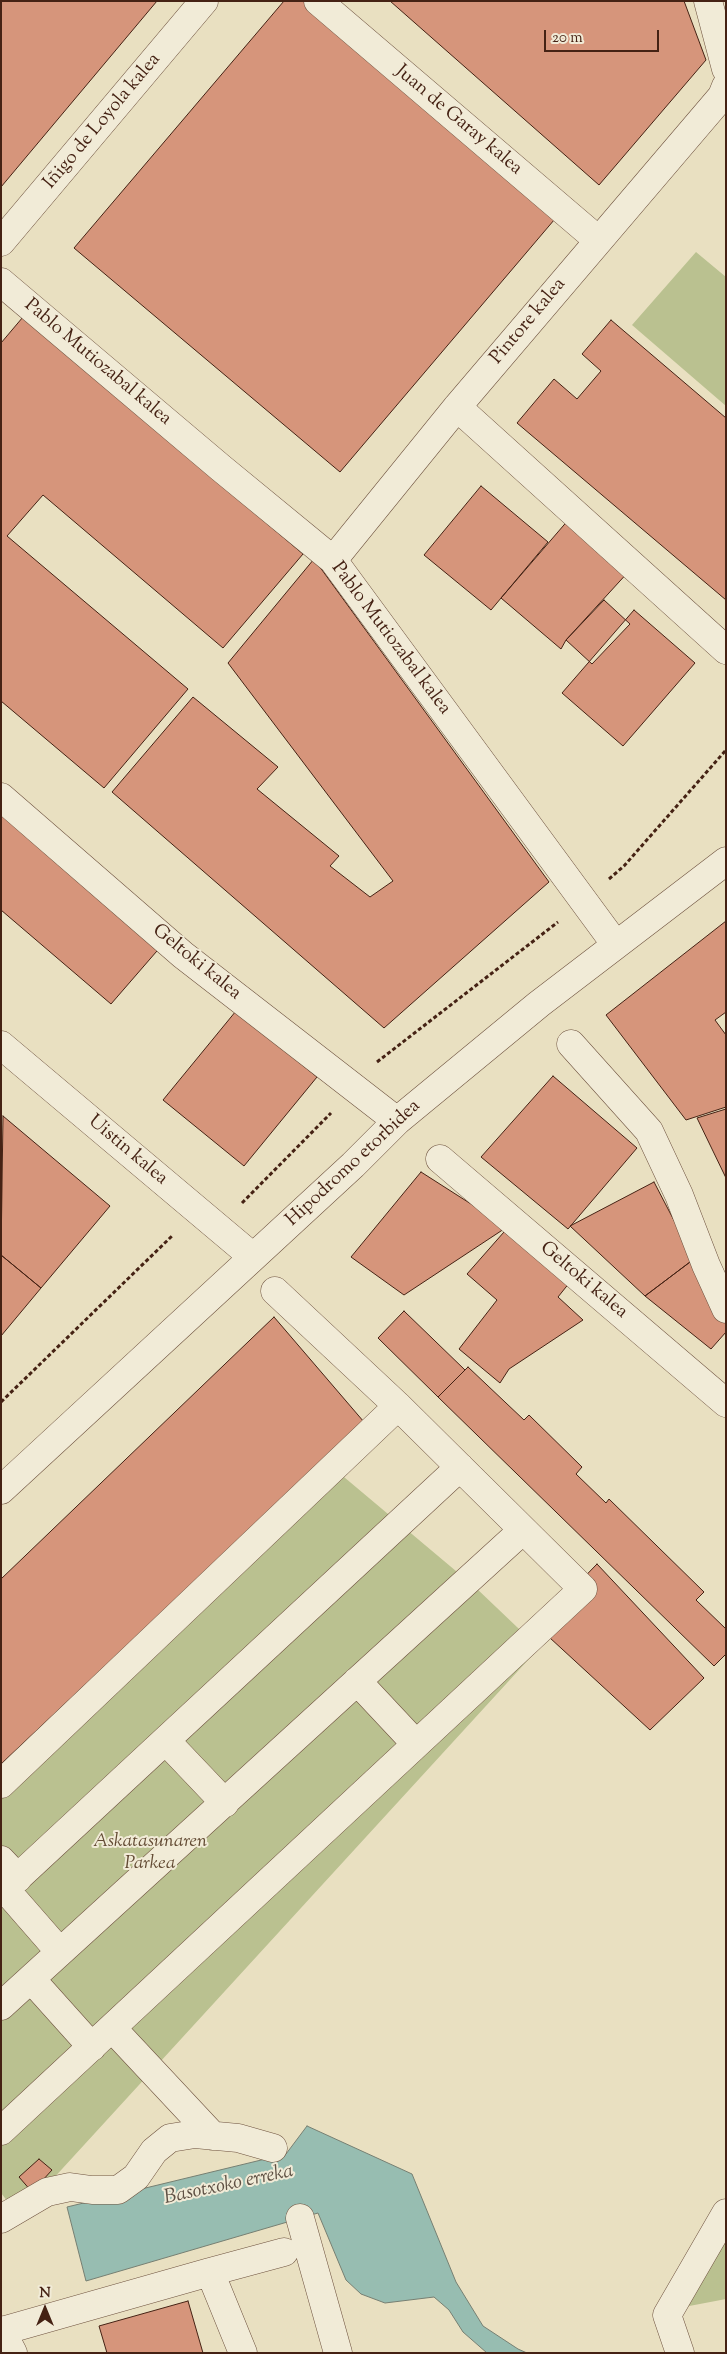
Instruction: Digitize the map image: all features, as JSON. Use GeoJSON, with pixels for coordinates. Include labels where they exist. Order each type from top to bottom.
{"type":"FeatureCollection","features":[{"type":"Feature","properties":{"kind":"street","name":"Iñigo de Loyola kalea"},"geometry":{"type":"LineString","coordinates":[[1,242],[204,1]]}},
{"type":"Feature","properties":{"kind":"street","name":"Juan de Garay kalea"},"geometry":{"type":"LineString","coordinates":[[318,1],[598,240]]}},
{"type":"Feature","properties":{"kind":"street"},"geometry":{"type":"LineString","coordinates":[[708,1],[726,69]]}},
{"type":"Feature","properties":{"kind":"street","name":"Pintore kalea"},"geometry":{"type":"LineString","coordinates":[[333,560],[457,407],[722,96],[726,86]]}},
{"type":"Feature","properties":{"kind":"street","name":"Pablo Mutiozabal kalea"},"geometry":{"type":"LineString","coordinates":[[1,282],[333,560],[616,945]]}},
{"type":"Feature","properties":{"kind":"street"},"geometry":{"type":"LineString","coordinates":[[457,407],[726,650]]}},
{"type":"Feature","properties":{"kind":"street","name":"Geltoki kalea"},"geometry":{"type":"LineString","coordinates":[[1,797],[183,955],[397,1122]]}},
{"type":"Feature","properties":{"kind":"street","name":"Hipodromo etorbidea"},"geometry":{"type":"LineString","coordinates":[[1,1490],[253,1258],[397,1122],[539,1004],[726,861]]}},
{"type":"Feature","properties":{"kind":"street"},"geometry":{"type":"LineString","coordinates":[[570,1044],[649,1131],[679,1195],[706,1265],[726,1308]]}},
{"type":"Feature","properties":{"kind":"street","name":"Uistin kalea"},"geometry":{"type":"LineString","coordinates":[[1,1045],[253,1258]]}},
{"type":"Feature","properties":{"kind":"street","name":"Geltoki kalea"},"geometry":{"type":"LineString","coordinates":[[440,1159],[726,1403]]}},
{"type":"Feature","properties":{"kind":"street"},"geometry":{"type":"LineString","coordinates":[[1,2131],[583,1588],[398,1406],[275,1292]]}},
{"type":"Feature","properties":{"kind":"street"},"geometry":{"type":"LineString","coordinates":[[1,1784],[398,1406]]}},
{"type":"Feature","properties":{"kind":"street"},"geometry":{"type":"LineString","coordinates":[[60,1952],[6,1880],[166,1741],[460,1467]]}},
{"type":"Feature","properties":{"kind":"street"},"geometry":{"type":"LineString","coordinates":[[1,2006],[523,1530]]}},
{"type":"Feature","properties":{"kind":"street"},"geometry":{"type":"LineString","coordinates":[[357,1681],[416,1744]]}},
{"type":"Feature","properties":{"kind":"street"},"geometry":{"type":"LineString","coordinates":[[166,1741],[224,1803]]}},
{"type":"Feature","properties":{"kind":"street"},"geometry":{"type":"LineString","coordinates":[[31,1979],[92,2047]]}},
{"type":"Feature","properties":{"kind":"street"},"geometry":{"type":"LineString","coordinates":[[112,2028],[213,2136]]}},
{"type":"Feature","properties":{"kind":"street"},"geometry":{"type":"LineString","coordinates":[[1,2219],[47,2192],[70,2187],[92,2190],[118,2190],[136,2178],[154,2151],[170,2138],[195,2134],[238,2138],[273,2148]]}},
{"type":"Feature","properties":{"kind":"street"},"geometry":{"type":"LineString","coordinates":[[680,2353],[667,2315],[726,2213]]}},
{"type":"Feature","properties":{"kind":"street"},"geometry":{"type":"LineString","coordinates":[[300,2218],[338,2353]]}},
{"type":"Feature","properties":{"kind":"street"},"geometry":{"type":"LineString","coordinates":[[13,2353],[2,2331],[284,2252]]}},
{"type":"Feature","properties":{"kind":"street"},"geometry":{"type":"LineString","coordinates":[[210,2272],[243,2353]]}},
{"type":"Feature","properties":{"kind":"path"},"geometry":{"type":"LineString","coordinates":[[241,1204],[354,1089],[381,1057],[584,901],[624,866],[726,750]]}},
{"type":"Feature","properties":{"kind":"path"},"geometry":{"type":"LineString","coordinates":[[1,1402],[167,1241]]}},
{"type":"Feature","properties":{"kind":"green space"},"geometry":{"type":"Polygon","coordinates":[[[696,252],[726,277],[726,406],[632,325],[696,252]]]}},
{"type":"Feature","properties":{"kind":"green space","name":"Askatasunaren Parkea"},"geometry":{"type":"Polygon","coordinates":[[[338,1472],[475,1587],[539,1648],[19,2216],[1,2193],[1,1791],[338,1472]]]}},
{"type":"Feature","properties":{"kind":"green space"},"geometry":{"type":"Polygon","coordinates":[[[726,2236],[726,2299],[684,2307],[726,2236]]]}},
{"type":"Feature","properties":{"kind":"water","name":"Basotxoko erreka"},"geometry":{"type":"Polygon","coordinates":[[[307,2126],[412,2174],[456,2282],[483,2326],[527,2353],[487,2353],[463,2332],[449,2310],[434,2297],[385,2303],[361,2294],[346,2280],[318,2213],[86,2281],[67,2207],[286,2154],[307,2126]]]}},
{"type":"Feature","properties":{"kind":"building"},"geometry":{"type":"Polygon","coordinates":[[[1,1],[157,1],[1,187],[1,1]]]}},
{"type":"Feature","properties":{"kind":"building"},"geometry":{"type":"Polygon","coordinates":[[[284,1],[310,1],[560,213],[340,472],[74,248],[284,1]]]}},
{"type":"Feature","properties":{"kind":"building"},"geometry":{"type":"Polygon","coordinates":[[[390,1],[684,1],[706,60],[599,185],[390,1]]]}},
{"type":"Feature","properties":{"kind":"building"},"geometry":{"type":"Polygon","coordinates":[[[23,317],[303,554],[223,648],[43,495],[7,536],[188,689],[104,788],[1,701],[1,343],[23,317]]]}},
{"type":"Feature","properties":{"kind":"building"},"geometry":{"type":"Polygon","coordinates":[[[611,320],[726,418],[726,600],[517,423],[554,379],[577,399],[601,371],[582,354],[611,320]]]}},
{"type":"Feature","properties":{"kind":"building"},"geometry":{"type":"Polygon","coordinates":[[[481,486],[548,542],[491,610],[424,555],[481,486]]]}},
{"type":"Feature","properties":{"kind":"building"},"geometry":{"type":"Polygon","coordinates":[[[570,518],[630,570],[566,640],[561,649],[501,598],[570,518]]]}},
{"type":"Feature","properties":{"kind":"building"},"geometry":{"type":"Polygon","coordinates":[[[314,559],[549,882],[384,1028],[112,792],[193,697],[278,767],[257,789],[339,856],[330,866],[370,897],[393,881],[228,663],[314,559]]]}},
{"type":"Feature","properties":{"kind":"building"},"geometry":{"type":"Polygon","coordinates":[[[604,600],[630,624],[592,664],[566,640],[604,600]]]}},
{"type":"Feature","properties":{"kind":"building"},"geometry":{"type":"Polygon","coordinates":[[[634,610],[695,663],[623,746],[562,693],[634,610]]]}},
{"type":"Feature","properties":{"kind":"building"},"geometry":{"type":"Polygon","coordinates":[[[1,806],[163,944],[111,1004],[1,910],[1,806]]]}},
{"type":"Feature","properties":{"kind":"building"},"geometry":{"type":"Polygon","coordinates":[[[726,921],[726,1012],[715,1020],[726,1035],[726,1107],[686,1120],[606,1015],[726,921]]]}},
{"type":"Feature","properties":{"kind":"building"},"geometry":{"type":"Polygon","coordinates":[[[236,1011],[317,1077],[244,1166],[163,1100],[236,1011]]]}},
{"type":"Feature","properties":{"kind":"building"},"geometry":{"type":"Polygon","coordinates":[[[553,1076],[637,1148],[568,1229],[481,1157],[553,1076]]]}},
{"type":"Feature","properties":{"kind":"building"},"geometry":{"type":"Polygon","coordinates":[[[726,1109],[726,1178],[697,1118],[726,1109]]]}},
{"type":"Feature","properties":{"kind":"building"},"geometry":{"type":"Polygon","coordinates":[[[3,1116],[110,1206],[41,1288],[1,1255],[3,1116]]]}},
{"type":"Feature","properties":{"kind":"building"},"geometry":{"type":"Polygon","coordinates":[[[421,1172],[507,1227],[404,1295],[351,1257],[421,1172]]]}},
{"type":"Feature","properties":{"kind":"building"},"geometry":{"type":"Polygon","coordinates":[[[654,1182],[694,1259],[645,1296],[570,1226],[654,1182]]]}},
{"type":"Feature","properties":{"kind":"building"},"geometry":{"type":"Polygon","coordinates":[[[504,1232],[570,1282],[558,1297],[583,1320],[509,1369],[500,1383],[459,1349],[497,1300],[467,1274],[504,1232]]]}},
{"type":"Feature","properties":{"kind":"building"},"geometry":{"type":"Polygon","coordinates":[[[1,1255],[41,1288],[1,1336],[1,1255]]]}},
{"type":"Feature","properties":{"kind":"building"},"geometry":{"type":"Polygon","coordinates":[[[694,1259],[726,1318],[726,1332],[711,1349],[645,1296],[694,1259]]]}},
{"type":"Feature","properties":{"kind":"building"},"geometry":{"type":"Polygon","coordinates":[[[404,1311],[465,1370],[438,1397],[378,1338],[404,1311]]]}},
{"type":"Feature","properties":{"kind":"building"},"geometry":{"type":"Polygon","coordinates":[[[274,1317],[364,1422],[1,1764],[1,1579],[274,1317]]]}},
{"type":"Feature","properties":{"kind":"building"},"geometry":{"type":"Polygon","coordinates":[[[468,1367],[524,1420],[529,1415],[582,1467],[576,1474],[606,1503],[609,1499],[704,1592],[696,1600],[726,1629],[726,1654],[714,1666],[438,1397],[468,1367]]]}},
{"type":"Feature","properties":{"kind":"building"},"geometry":{"type":"Polygon","coordinates":[[[597,1564],[704,1678],[650,1730],[537,1626],[597,1564]]]}},
{"type":"Feature","properties":{"kind":"building"},"geometry":{"type":"Polygon","coordinates":[[[39,2159],[52,2170],[32,2192],[19,2177],[39,2159]]]}},
{"type":"Feature","properties":{"kind":"building"},"geometry":{"type":"Polygon","coordinates":[[[188,2301],[203,2353],[107,2353],[99,2326],[188,2301]]]}}]}
